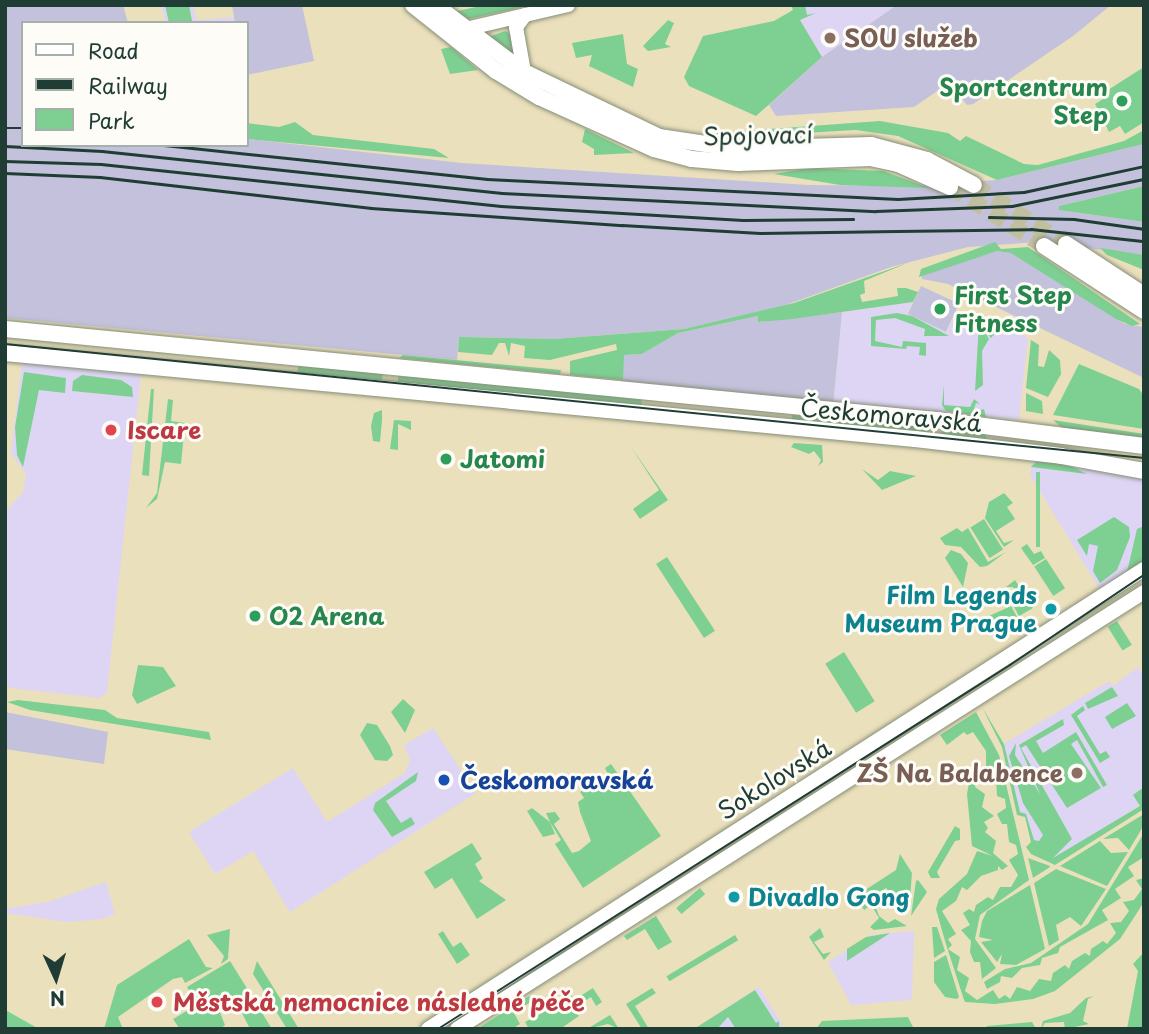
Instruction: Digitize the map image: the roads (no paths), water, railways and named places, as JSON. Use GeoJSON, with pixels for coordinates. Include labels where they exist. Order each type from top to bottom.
{"type":"FeatureCollection","features":[{"type":"Feature","properties":{"kind":"main road"},"geometry":{"type":"LineString","coordinates":[[413,5],[449,35],[466,27],[568,5]]}},
{"type":"Feature","properties":{"kind":"main road"},"geometry":{"type":"LineString","coordinates":[[435,5],[466,27]]}},
{"type":"Feature","properties":{"kind":"main road"},"geometry":{"type":"LineString","coordinates":[[524,72],[516,27],[525,15]]}},
{"type":"Feature","properties":{"kind":"main road","name":"Spojovací"},"geometry":{"type":"LineString","coordinates":[[466,27],[524,72],[673,141],[739,149],[871,145],[927,160],[974,185]]}},
{"type":"Feature","properties":{"kind":"main road","name":"Spojovací"},"geometry":{"type":"LineString","coordinates":[[449,35],[496,71],[551,102],[669,154],[737,163],[870,158],[898,164],[950,187]]}},
{"type":"Feature","properties":{"kind":"main road"},"geometry":{"type":"LineString","coordinates":[[1066,244],[1144,295]]}},
{"type":"Feature","properties":{"kind":"main road"},"geometry":{"type":"LineString","coordinates":[[1044,246],[1144,311]]}},
{"type":"Feature","properties":{"kind":"main road","name":"Českomoravská"},"geometry":{"type":"LineString","coordinates":[[5,329],[936,420],[1144,446]]}},
{"type":"Feature","properties":{"kind":"main road","name":"Českomoravská"},"geometry":{"type":"LineString","coordinates":[[5,353],[934,441],[1144,471]]}},
{"type":"Feature","properties":{"kind":"main road","name":"Sokolovská"},"geometry":{"type":"LineString","coordinates":[[428,1029],[1144,569]]}},
{"type":"Feature","properties":{"kind":"main road","name":"Sokolovská"},"geometry":{"type":"LineString","coordinates":[[457,1029],[1144,592]]}},
{"type":"Feature","properties":{"kind":"tunnel"},"geometry":{"type":"LineString","coordinates":[[974,185],[1066,244]]}},
{"type":"Feature","properties":{"kind":"tunnel"},"geometry":{"type":"LineString","coordinates":[[950,187],[1044,246]]}},
{"type":"Feature","properties":{"kind":"tram line"},"geometry":{"type":"LineString","coordinates":[[5,344],[1144,458]]}},
{"type":"Feature","properties":{"kind":"tram line"},"geometry":{"type":"LineString","coordinates":[[438,1029],[1010,665],[1144,575]]}},
{"type":"Feature","properties":{"kind":"railway"},"geometry":{"type":"LineString","coordinates":[[5,128],[21,128]]}},
{"type":"Feature","properties":{"kind":"railway"},"geometry":{"type":"LineString","coordinates":[[5,146],[21,147]]}},
{"type":"Feature","properties":{"kind":"railway"},"geometry":{"type":"LineString","coordinates":[[24,147],[102,151],[502,193],[876,211],[1012,206],[1144,179]]}},
{"type":"Feature","properties":{"kind":"railway"},"geometry":{"type":"LineString","coordinates":[[183,147],[487,179],[898,199],[1024,192],[1144,166]]}},
{"type":"Feature","properties":{"kind":"railway"},"geometry":{"type":"LineString","coordinates":[[5,161],[101,164],[501,206],[743,220],[853,219]]}},
{"type":"Feature","properties":{"kind":"railway"},"geometry":{"type":"LineString","coordinates":[[5,173],[100,177],[371,208],[622,225],[760,233],[1031,229],[1144,241]]}},
{"type":"Feature","properties":{"kind":"railway"},"geometry":{"type":"LineString","coordinates":[[989,217],[1074,219],[1144,229]]}},
{"type":"Feature","properties":{"kind":"place","name":"SOU služeb"},"geometry":{"type":"Point","coordinates":[830,38]}},
{"type":"Feature","properties":{"kind":"place","name":"Sportcentrum Step"},"geometry":{"type":"Point","coordinates":[1122,101]}},
{"type":"Feature","properties":{"kind":"place","name":"First Step Fitness"},"geometry":{"type":"Point","coordinates":[940,309]}},
{"type":"Feature","properties":{"kind":"place","name":"Iscare"},"geometry":{"type":"Point","coordinates":[111,430]}},
{"type":"Feature","properties":{"kind":"place","name":"Jatomi"},"geometry":{"type":"Point","coordinates":[446,459]}},
{"type":"Feature","properties":{"kind":"place","name":"Film Legends Museum Prague"},"geometry":{"type":"Point","coordinates":[1051,609]}},
{"type":"Feature","properties":{"kind":"place","name":"O2 Arena"},"geometry":{"type":"Point","coordinates":[255,616]}},
{"type":"Feature","properties":{"kind":"place","name":"ZŠ Na Balabence"},"geometry":{"type":"Point","coordinates":[1077,773]}},
{"type":"Feature","properties":{"kind":"place","name":"Českomoravská"},"geometry":{"type":"Point","coordinates":[444,780]}},
{"type":"Feature","properties":{"kind":"place","name":"Divadlo Gong"},"geometry":{"type":"Point","coordinates":[734,897]}},
{"type":"Feature","properties":{"kind":"place","name":"Městská nemocnice následné péče"},"geometry":{"type":"Point","coordinates":[157,1002]}}]}
